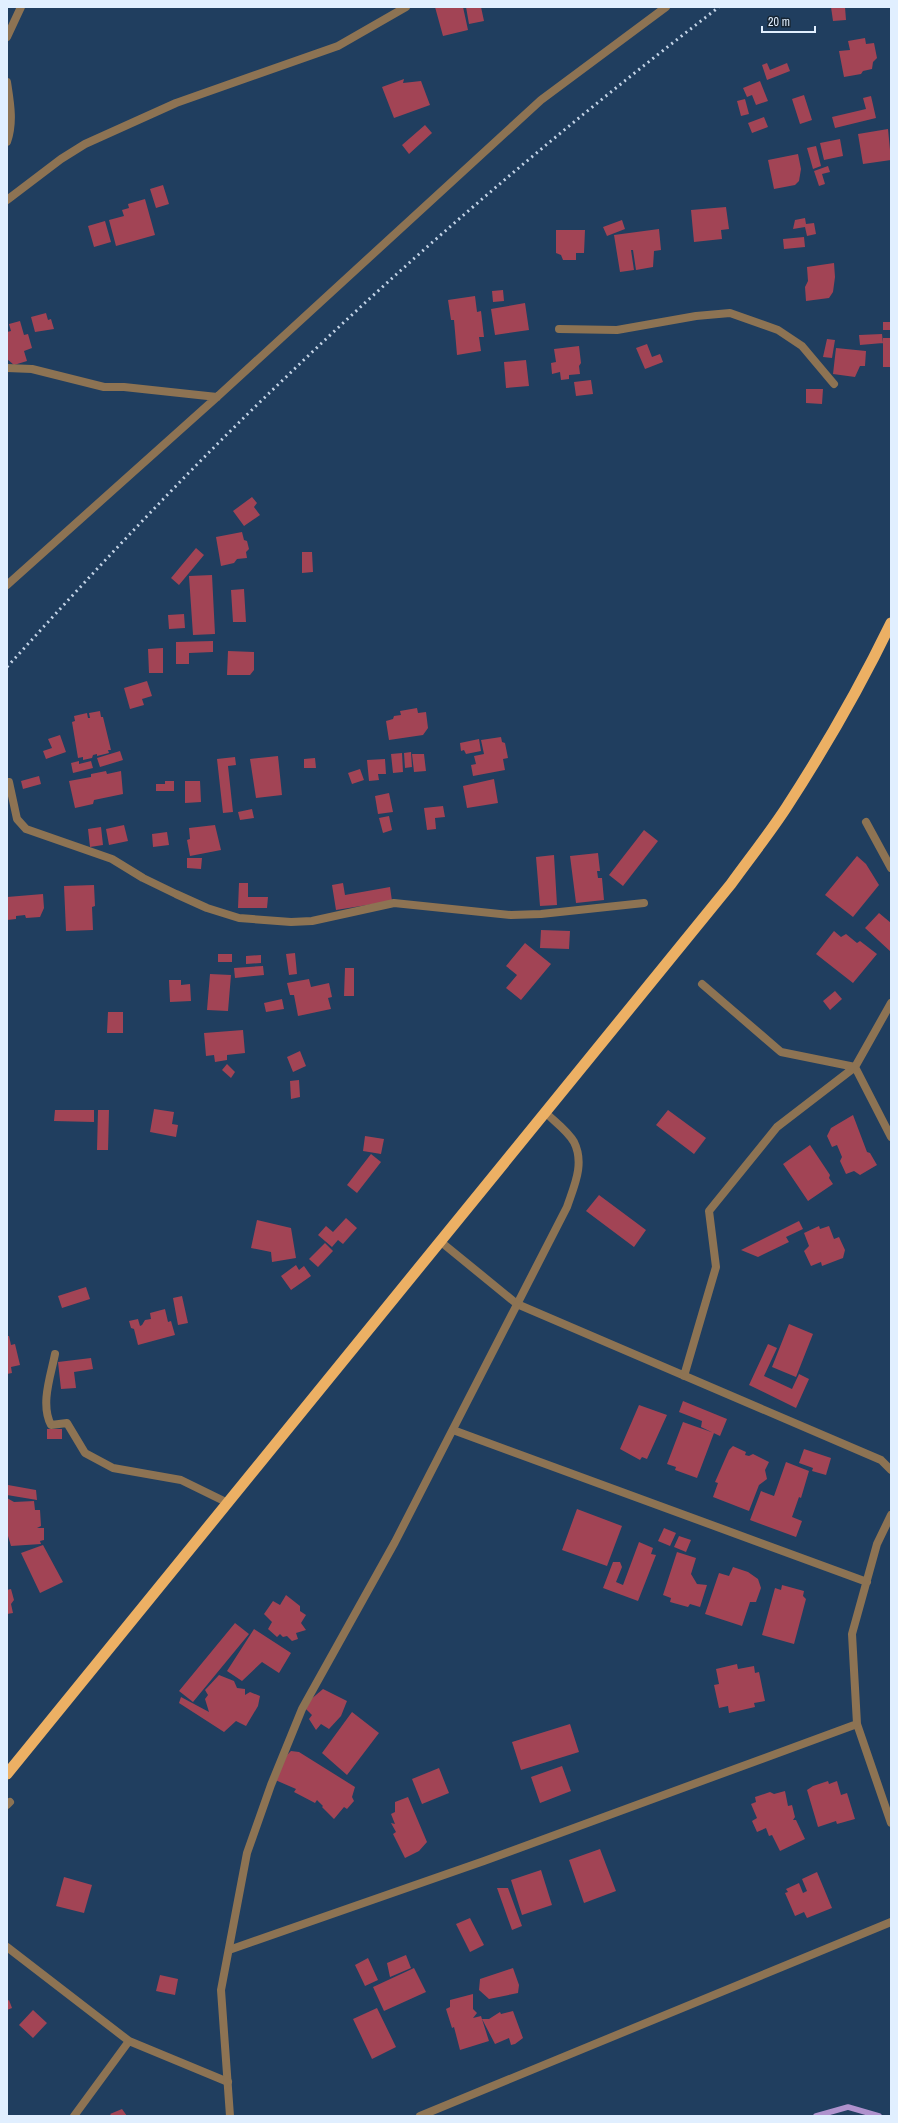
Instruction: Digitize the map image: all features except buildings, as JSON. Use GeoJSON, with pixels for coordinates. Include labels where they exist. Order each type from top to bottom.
{"type":"FeatureCollection","features":[{"type":"Feature","properties":{"kind":"highway"},"geometry":{"type":"LineString","coordinates":[[7,1774],[712,908],[785,809],[827,743],[865,676],[891,623]]}},
{"type":"Feature","properties":{"kind":"street"},"geometry":{"type":"LineString","coordinates":[[7,37],[21,7]]}},
{"type":"Feature","properties":{"kind":"street"},"geometry":{"type":"LineString","coordinates":[[7,200],[61,158],[85,144],[176,103],[338,46],[406,7]]}},
{"type":"Feature","properties":{"kind":"street"},"geometry":{"type":"LineString","coordinates":[[7,585],[218,397],[541,100],[666,7]]}},
{"type":"Feature","properties":{"kind":"street"},"geometry":{"type":"LineString","coordinates":[[7,82],[11,106],[11,130],[7,142]]}},
{"type":"Feature","properties":{"kind":"street"},"geometry":{"type":"LineString","coordinates":[[559,329],[617,330],[696,316],[730,313],[778,330],[802,346],[834,384]]}},
{"type":"Feature","properties":{"kind":"street"},"geometry":{"type":"LineString","coordinates":[[7,368],[38,370],[104,387],[124,387],[218,397]]}},
{"type":"Feature","properties":{"kind":"street"},"geometry":{"type":"LineString","coordinates":[[10,782],[17,819],[26,829],[112,859],[144,878],[182,897],[207,908],[239,918],[292,922],[312,921],[394,903],[511,914],[541,914],[644,903]]}},
{"type":"Feature","properties":{"kind":"street"},"geometry":{"type":"LineString","coordinates":[[866,822],[891,868]]}},
{"type":"Feature","properties":{"kind":"street"},"geometry":{"type":"LineString","coordinates":[[702,984],[781,1052],[855,1067]]}},
{"type":"Feature","properties":{"kind":"street"},"geometry":{"type":"LineString","coordinates":[[684,1376],[716,1267],[709,1211],[777,1127],[855,1067],[891,1003]]}},
{"type":"Feature","properties":{"kind":"street"},"geometry":{"type":"LineString","coordinates":[[855,1067],[891,1137]]}},
{"type":"Feature","properties":{"kind":"street"},"geometry":{"type":"LineString","coordinates":[[230,2116],[221,1990],[247,1853],[271,1784],[302,1709],[395,1542],[568,1207],[580,1160],[573,1141],[546,1112]]}},
{"type":"Feature","properties":{"kind":"street"},"geometry":{"type":"LineString","coordinates":[[441,1242],[518,1304],[881,1460],[891,1470]]}},
{"type":"Feature","properties":{"kind":"street"},"geometry":{"type":"LineString","coordinates":[[55,1354],[48,1392],[47,1410],[51,1425],[66,1423],[85,1453],[113,1468],[181,1480],[228,1503]]}},
{"type":"Feature","properties":{"kind":"street"},"geometry":{"type":"LineString","coordinates":[[453,1430],[867,1582]]}},
{"type":"Feature","properties":{"kind":"street"},"geometry":{"type":"LineString","coordinates":[[891,1516],[877,1544],[852,1634],[856,1724],[891,1823]]}},
{"type":"Feature","properties":{"kind":"street"},"geometry":{"type":"LineString","coordinates":[[229,1950],[484,1861],[856,1724]]}},
{"type":"Feature","properties":{"kind":"street"},"geometry":{"type":"LineString","coordinates":[[420,2116],[891,1922]]}},
{"type":"Feature","properties":{"kind":"street"},"geometry":{"type":"LineString","coordinates":[[7,1947],[129,2041],[228,2082]]}},
{"type":"Feature","properties":{"kind":"street"},"geometry":{"type":"LineString","coordinates":[[74,2116],[129,2041]]}},
{"type":"Feature","properties":{"kind":"waterway"},"geometry":{"type":"LineString","coordinates":[[816,2116],[848,2107],[879,2116]]}},
{"type":"Feature","properties":{"kind":"railway"},"geometry":{"type":"LineString","coordinates":[[7,667],[109,556],[213,448],[337,329],[497,186],[607,95],[719,7]]}}]}
